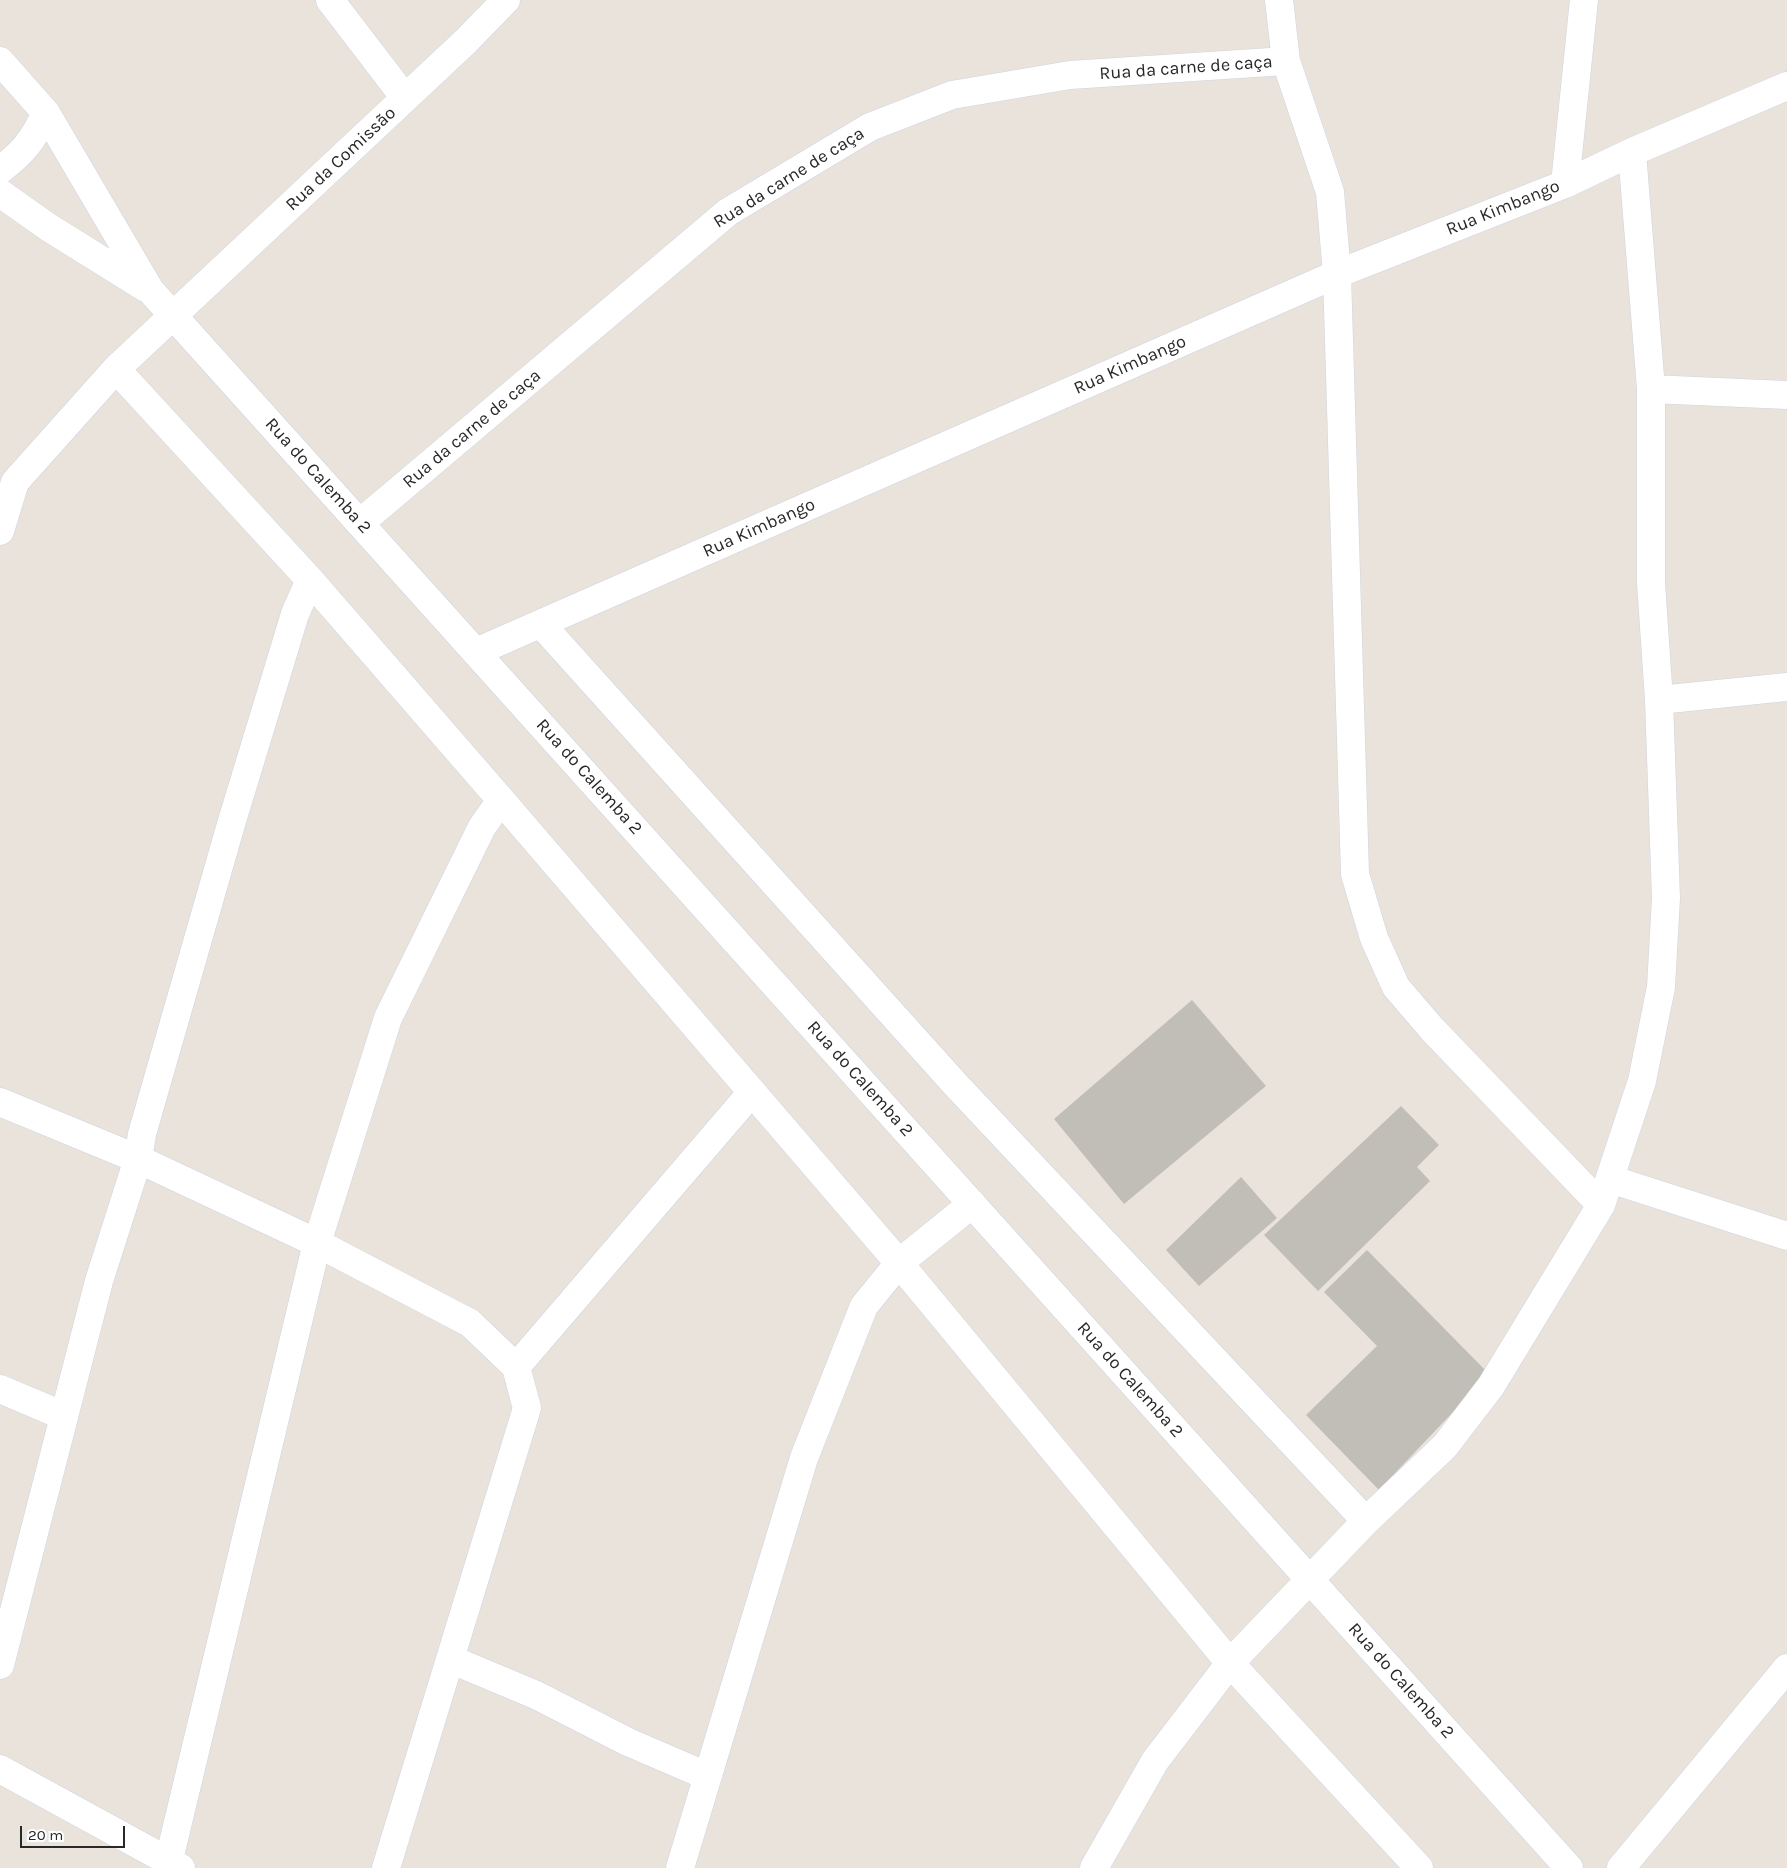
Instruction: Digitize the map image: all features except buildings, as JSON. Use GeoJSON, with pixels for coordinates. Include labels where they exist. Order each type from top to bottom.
{"type":"FeatureCollection","features":[{"type":"Feature","properties":{"kind":"street"},"geometry":{"type":"LineString","coordinates":[[330,0],[405,98]]}},
{"type":"Feature","properties":{"kind":"street","name":"Rua da Comissão"},"geometry":{"type":"LineString","coordinates":[[0,531],[15,482],[116,369],[465,42],[506,0]]}},
{"type":"Feature","properties":{"kind":"street"},"geometry":{"type":"LineString","coordinates":[[1279,0],[1286,62],[1330,192],[1337,274],[1356,874],[1374,938],[1396,987],[1432,1029],[1601,1205]]}},
{"type":"Feature","properties":{"kind":"street"},"geometry":{"type":"LineString","coordinates":[[1566,184],[1584,0]]}},
{"type":"Feature","properties":{"kind":"street","name":"Rua do Calemba 2"},"geometry":{"type":"LineString","coordinates":[[0,61],[46,113],[150,290],[1569,1868]]}},
{"type":"Feature","properties":{"kind":"street","name":"Rua da carne de caça"},"geometry":{"type":"LineString","coordinates":[[360,523],[728,212],[870,127],[952,95],[1070,75],[1286,62]]}},
{"type":"Feature","properties":{"kind":"street","name":"Rua Kimbango"},"geometry":{"type":"LineString","coordinates":[[476,652],[1337,274],[1566,184],[1632,152],[1787,86]]}},
{"type":"Feature","properties":{"kind":"street"},"geometry":{"type":"LineString","coordinates":[[0,170],[18,156],[35,136],[46,113]]}},
{"type":"Feature","properties":{"kind":"street"},"geometry":{"type":"LineString","coordinates":[[1094,1868],[1155,1761],[1230,1663],[1366,1520],[1446,1446],[1491,1386],[1601,1205],[1642,1082],[1661,987],[1666,898],[1659,700],[1651,582],[1651,389],[1632,152]]}},
{"type":"Feature","properties":{"kind":"street","name":"Rua do Calemba 2"},"geometry":{"type":"LineString","coordinates":[[0,193],[48,227],[150,290]]}},
{"type":"Feature","properties":{"kind":"street"},"geometry":{"type":"LineString","coordinates":[[116,369],[310,580],[501,800],[899,1263],[1230,1663],[1419,1868]]}},
{"type":"Feature","properties":{"kind":"street"},"geometry":{"type":"LineString","coordinates":[[1651,389],[1787,395]]}},
{"type":"Feature","properties":{"kind":"street"},"geometry":{"type":"LineString","coordinates":[[0,1664],[99,1281],[138,1159],[142,1134],[232,820],[295,614],[310,580]]}},
{"type":"Feature","properties":{"kind":"street"},"geometry":{"type":"LineString","coordinates":[[541,624],[956,1085],[1366,1520]]}},
{"type":"Feature","properties":{"kind":"street"},"geometry":{"type":"LineString","coordinates":[[1659,700],[1787,687]]}},
{"type":"Feature","properties":{"kind":"street"},"geometry":{"type":"LineString","coordinates":[[0,1769],[172,1866],[317,1244],[388,1018],[482,827],[501,800]]}},
{"type":"Feature","properties":{"kind":"street"},"geometry":{"type":"LineString","coordinates":[[516,1367],[752,1092]]}},
{"type":"Feature","properties":{"kind":"street"},"geometry":{"type":"LineString","coordinates":[[0,1102],[138,1159],[317,1244],[470,1323],[516,1367],[528,1408],[386,1868]]}},
{"type":"Feature","properties":{"kind":"street"},"geometry":{"type":"LineString","coordinates":[[1610,1179],[1787,1236]]}},
{"type":"Feature","properties":{"kind":"street"},"geometry":{"type":"LineString","coordinates":[[680,1868],[804,1458],[864,1306],[899,1263],[972,1204]]}},
{"type":"Feature","properties":{"kind":"street"},"geometry":{"type":"LineString","coordinates":[[0,1389],[64,1416]]}},
{"type":"Feature","properties":{"kind":"street"},"geometry":{"type":"LineString","coordinates":[[450,1659],[536,1695],[628,1742],[707,1776]]}},
{"type":"Feature","properties":{"kind":"street"},"geometry":{"type":"LineString","coordinates":[[1622,1868],[1787,1668]]}}]}
